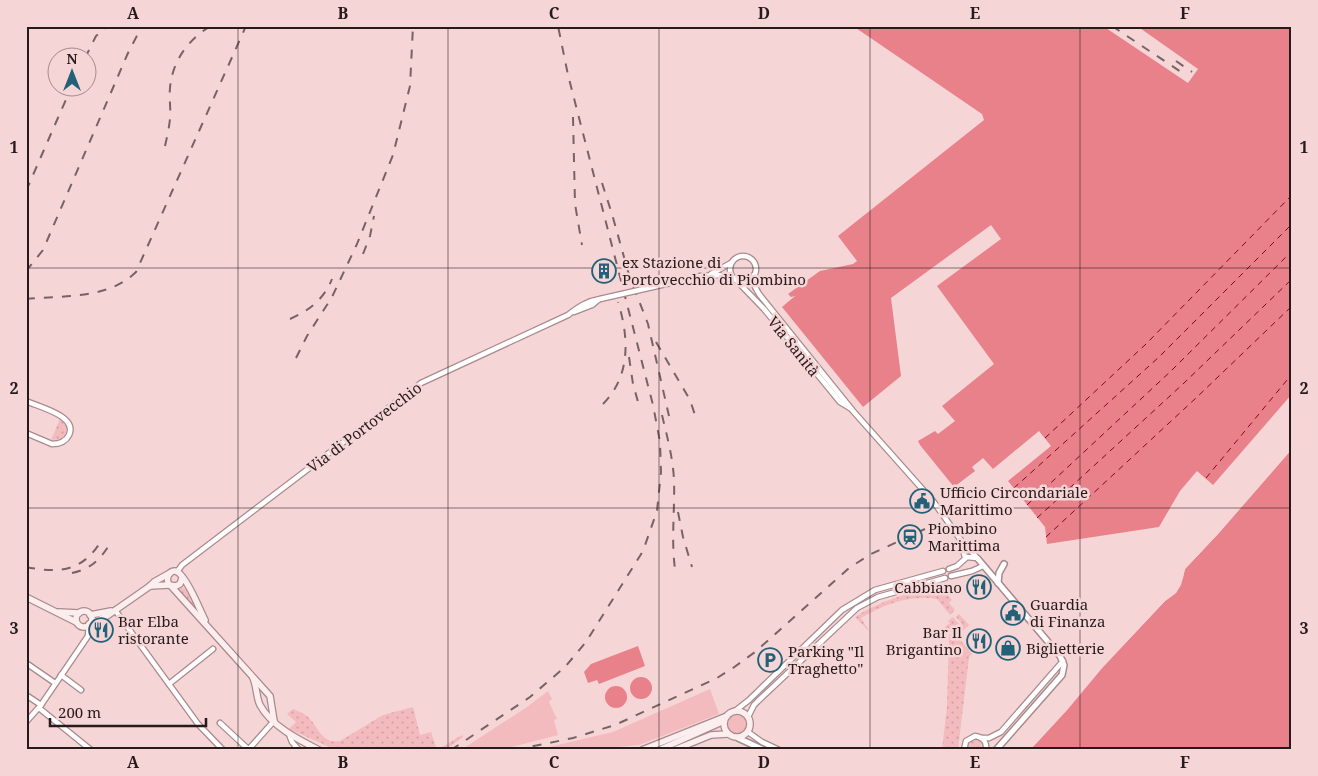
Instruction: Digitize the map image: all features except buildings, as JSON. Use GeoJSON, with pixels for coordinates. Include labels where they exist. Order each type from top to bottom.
{"type":"FeatureCollection","features":[{"type":"Feature","properties":{"kind":"main road"},"geometry":{"type":"LineString","coordinates":[[26,597],[76,622],[82,627],[115,610],[154,582],[170,573],[177,572],[195,598],[207,624]]}},
{"type":"Feature","properties":{"kind":"main road"},"geometry":{"type":"LineString","coordinates":[[170,573],[167,579],[170,585],[268,693],[272,702],[274,722]]}},
{"type":"Feature","properties":{"kind":"main road"},"geometry":{"type":"LineString","coordinates":[[150,586],[176,586],[180,584],[182,578]]}},
{"type":"Feature","properties":{"kind":"main road"},"geometry":{"type":"LineString","coordinates":[[51,609],[66,613],[84,611],[90,615],[92,620],[89,624]]}},
{"type":"Feature","properties":{"kind":"main road"},"geometry":{"type":"LineString","coordinates":[[90,615],[115,610]]}},
{"type":"Feature","properties":{"kind":"main road"},"geometry":{"type":"LineString","coordinates":[[76,622],[76,617],[79,613]]}},
{"type":"Feature","properties":{"kind":"main road"},"geometry":{"type":"LineString","coordinates":[[252,676],[260,706],[274,722],[289,734],[319,750]]}},
{"type":"Feature","properties":{"kind":"main road"},"geometry":{"type":"LineString","coordinates":[[258,697],[262,693],[268,693]]}},
{"type":"Feature","properties":{"kind":"main road"},"geometry":{"type":"LineString","coordinates":[[659,750],[725,718],[735,711],[748,717],[750,725],[745,735],[738,738],[728,734],[711,735],[674,750]]}},
{"type":"Feature","properties":{"kind":"main road"},"geometry":{"type":"LineString","coordinates":[[725,718],[724,728],[728,734]]}},
{"type":"Feature","properties":{"kind":"main road"},"geometry":{"type":"LineString","coordinates":[[642,750],[725,718]]}},
{"type":"Feature","properties":{"kind":"street","name":"Via Sanità"},"geometry":{"type":"LineString","coordinates":[[732,262],[740,256],[749,257],[755,265],[754,285],[758,294],[853,410],[933,501],[960,539]]}},
{"type":"Feature","properties":{"kind":"street","name":"Via di Portovecchio"},"geometry":{"type":"LineString","coordinates":[[710,275],[732,262]]}},
{"type":"Feature","properties":{"kind":"street"},"geometry":{"type":"LineString","coordinates":[[732,262],[730,268],[735,279],[746,281],[754,275]]}},
{"type":"Feature","properties":{"kind":"street","name":"Via di Portovecchio"},"geometry":{"type":"LineString","coordinates":[[177,572],[182,565],[421,383],[570,313],[581,310],[600,299],[701,276],[725,275],[735,279]]}},
{"type":"Feature","properties":{"kind":"street","name":"Via Sanità"},"geometry":{"type":"LineString","coordinates":[[735,279],[756,300],[840,402],[853,410]]}},
{"type":"Feature","properties":{"kind":"street"},"geometry":{"type":"LineString","coordinates":[[26,401],[63,417],[69,422],[71,429],[66,439],[56,444],[26,433]]}},
{"type":"Feature","properties":{"kind":"street"},"geometry":{"type":"LineString","coordinates":[[960,539],[965,558]]}},
{"type":"Feature","properties":{"kind":"street"},"geometry":{"type":"LineString","coordinates":[[960,539],[1063,661],[1062,675],[996,750]]}},
{"type":"Feature","properties":{"kind":"street"},"geometry":{"type":"LineString","coordinates":[[949,569],[961,563],[965,558],[972,556],[978,559]]}},
{"type":"Feature","properties":{"kind":"street"},"geometry":{"type":"LineString","coordinates":[[961,563],[966,572]]}},
{"type":"Feature","properties":{"kind":"street"},"geometry":{"type":"LineString","coordinates":[[998,584],[998,577],[1004,564]]}},
{"type":"Feature","properties":{"kind":"street"},"geometry":{"type":"LineString","coordinates":[[951,576],[983,566]]}},
{"type":"Feature","properties":{"kind":"street"},"geometry":{"type":"LineString","coordinates":[[735,711],[749,700],[842,610],[852,603],[875,590],[943,571]]}},
{"type":"Feature","properties":{"kind":"street"},"geometry":{"type":"LineString","coordinates":[[748,717],[754,705],[857,608],[878,597],[945,578]]}},
{"type":"Feature","properties":{"kind":"street"},"geometry":{"type":"LineString","coordinates":[[115,610],[198,724],[223,750]]}},
{"type":"Feature","properties":{"kind":"street"},"geometry":{"type":"LineString","coordinates":[[26,722],[40,706],[88,636],[89,624]]}},
{"type":"Feature","properties":{"kind":"street"},"geometry":{"type":"LineString","coordinates":[[169,684],[213,649]]}},
{"type":"Feature","properties":{"kind":"street"},"geometry":{"type":"LineString","coordinates":[[964,749],[968,738],[994,736],[1001,732],[1063,661]]}},
{"type":"Feature","properties":{"kind":"street"},"geometry":{"type":"LineString","coordinates":[[26,663],[55,683]]}},
{"type":"Feature","properties":{"kind":"street"},"geometry":{"type":"LineString","coordinates":[[61,675],[81,690]]}},
{"type":"Feature","properties":{"kind":"street"},"geometry":{"type":"LineString","coordinates":[[26,695],[91,750]]}},
{"type":"Feature","properties":{"kind":"street"},"geometry":{"type":"LineString","coordinates":[[220,723],[248,749],[274,722]]}},
{"type":"Feature","properties":{"kind":"street"},"geometry":{"type":"LineString","coordinates":[[748,732],[762,742],[779,750]]}},
{"type":"Feature","properties":{"kind":"street"},"geometry":{"type":"LineString","coordinates":[[289,734],[292,742],[299,750]]}},
{"type":"Feature","properties":{"kind":"street"},"geometry":{"type":"LineString","coordinates":[[738,738],[764,750]]}},
{"type":"Feature","properties":{"kind":"street"},"geometry":{"type":"LineString","coordinates":[[981,738],[987,748]]}},
{"type":"Feature","properties":{"kind":"shaded area"},"geometry":{"type":"Polygon","coordinates":[[[853,26],[1103,26],[1188,83],[1198,69],[1137,26],[1292,26],[1292,394],[1213,485],[1197,471],[1180,491],[1159,527],[1047,544],[1045,527],[1008,481],[1051,446],[1039,431],[993,469],[983,458],[972,467],[975,471],[954,487],[920,445],[918,441],[935,431],[938,434],[955,421],[942,406],[994,364],[937,286],[1001,239],[991,225],[891,298],[901,376],[863,407],[782,307],[795,296],[791,297],[788,294],[820,271],[853,264],[857,261],[838,236],[984,120],[982,114],[853,26]]]}},
{"type":"Feature","properties":{"kind":"shaded area"},"geometry":{"type":"Polygon","coordinates":[[[60,419],[66,425],[66,433],[61,439],[51,440],[60,419]]]}},
{"type":"Feature","properties":{"kind":"shaded area"},"geometry":{"type":"Polygon","coordinates":[[[1292,449],[1292,750],[1030,750],[1102,668],[1165,601],[1176,593],[1185,569],[1292,449]]]}},
{"type":"Feature","properties":{"kind":"shaded area"},"geometry":{"type":"Polygon","coordinates":[[[939,585],[952,600],[949,603],[955,610],[950,615],[937,599],[917,598],[888,605],[861,618],[869,631],[855,617],[906,594],[939,585]]]}},
{"type":"Feature","properties":{"kind":"shaded area"},"geometry":{"type":"Polygon","coordinates":[[[181,587],[187,589],[199,611],[197,612],[179,592],[181,587]]]}},
{"type":"Feature","properties":{"kind":"shaded area"},"geometry":{"type":"Polygon","coordinates":[[[959,614],[969,625],[957,636],[972,654],[969,657],[958,750],[942,750],[947,706],[949,636],[962,624],[956,617],[959,614]]]}},
{"type":"Feature","properties":{"kind":"shaded area"},"geometry":{"type":"Polygon","coordinates":[[[953,617],[959,624],[949,633],[944,628],[953,617]]]}},
{"type":"Feature","properties":{"kind":"shaded area"},"geometry":{"type":"Polygon","coordinates":[[[638,646],[645,666],[599,684],[597,680],[588,683],[584,672],[591,664],[638,646]]]}},
{"type":"Feature","properties":{"kind":"shaded area"},"geometry":{"type":"Polygon","coordinates":[[[641,677],[649,680],[652,688],[649,696],[641,699],[633,696],[630,688],[633,680],[641,677]]]}},
{"type":"Feature","properties":{"kind":"shaded area"},"geometry":{"type":"Polygon","coordinates":[[[616,686],[624,689],[627,697],[624,705],[616,708],[608,705],[605,697],[608,689],[616,686]]]}},
{"type":"Feature","properties":{"kind":"shaded area"},"geometry":{"type":"Polygon","coordinates":[[[710,689],[719,714],[639,745],[585,750],[536,750],[613,732],[710,689]]]}},
{"type":"Feature","properties":{"kind":"shaded area"},"geometry":{"type":"Polygon","coordinates":[[[548,691],[552,699],[549,702],[557,719],[554,720],[558,735],[500,750],[461,750],[527,707],[548,691]]]}},
{"type":"Feature","properties":{"kind":"shaded area"},"geometry":{"type":"Polygon","coordinates":[[[413,707],[420,735],[431,732],[437,750],[336,750],[289,729],[296,722],[287,714],[293,709],[302,713],[311,720],[324,737],[329,740],[340,741],[383,715],[413,707]]]}},
{"type":"Feature","properties":{"kind":"shaded area"},"geometry":{"type":"Polygon","coordinates":[[[737,715],[743,718],[746,724],[743,730],[737,733],[731,730],[728,724],[731,718],[737,715]]]}},
{"type":"Feature","properties":{"kind":"shaded area"},"geometry":{"type":"Polygon","coordinates":[[[462,735],[463,737],[445,750],[437,750],[462,735]]]}},
{"type":"Feature","properties":{"kind":"shaded area"},"geometry":{"type":"Polygon","coordinates":[[[972,739],[981,742],[982,750],[967,750],[967,744],[972,739]]]}},
{"type":"Feature","properties":{"kind":"pier"},"geometry":{"type":"Polygon","coordinates":[[[1290,447],[1292,449],[1185,569],[1181,585],[1176,593],[1165,601],[1102,668],[1067,710],[1028,750],[1101,666],[1163,599],[1174,591],[1179,584],[1183,567],[1290,447]]]}},
{"type":"Feature","properties":{"kind":"ferry route"},"geometry":{"type":"LineString","coordinates":[[1045,438],[1146,344],[1292,195]]}},
{"type":"Feature","properties":{"kind":"ferry route"},"geometry":{"type":"LineString","coordinates":[[1014,488],[1159,357],[1292,224]]}},
{"type":"Feature","properties":{"kind":"ferry route"},"geometry":{"type":"LineString","coordinates":[[1027,505],[1171,371],[1292,251]]}},
{"type":"Feature","properties":{"kind":"ferry route"},"geometry":{"type":"LineString","coordinates":[[1037,518],[1183,384],[1292,279]]}},
{"type":"Feature","properties":{"kind":"ferry route"},"geometry":{"type":"LineString","coordinates":[[1046,537],[1292,306]]}},
{"type":"Feature","properties":{"kind":"ferry route"},"geometry":{"type":"LineString","coordinates":[[1206,478],[1292,374]]}},
{"type":"Feature","properties":{"kind":"railway"},"geometry":{"type":"LineString","coordinates":[[90,48],[96,36],[108,26]]}},
{"type":"Feature","properties":{"kind":"railway"},"geometry":{"type":"LineString","coordinates":[[26,271],[43,250],[128,53],[142,26]]}},
{"type":"Feature","properties":{"kind":"railway"},"geometry":{"type":"LineString","coordinates":[[165,146],[170,119],[171,78],[174,69],[188,44],[211,26]]}},
{"type":"Feature","properties":{"kind":"railway"},"geometry":{"type":"LineString","coordinates":[[26,299],[98,292],[125,281],[136,272],[246,26]]}},
{"type":"Feature","properties":{"kind":"railway"},"geometry":{"type":"LineString","coordinates":[[296,358],[307,336],[332,297],[357,244],[393,155],[410,86],[413,26]]}},
{"type":"Feature","properties":{"kind":"railway"},"geometry":{"type":"LineString","coordinates":[[451,750],[530,697],[565,667],[586,642],[643,551],[657,511],[661,472],[660,442],[653,405],[568,75],[558,26]]}},
{"type":"Feature","properties":{"kind":"railway"},"geometry":{"type":"LineString","coordinates":[[1112,26],[1181,72]]}},
{"type":"Feature","properties":{"kind":"railway"},"geometry":{"type":"LineString","coordinates":[[1176,61],[1192,72]]}},
{"type":"Feature","properties":{"kind":"railway"},"geometry":{"type":"LineString","coordinates":[[26,191],[67,98]]}},
{"type":"Feature","properties":{"kind":"railway"},"geometry":{"type":"LineString","coordinates":[[573,117],[575,204],[582,245]]}},
{"type":"Feature","properties":{"kind":"railway"},"geometry":{"type":"LineString","coordinates":[[602,183],[629,275],[648,324],[669,416]]}},
{"type":"Feature","properties":{"kind":"railway"},"geometry":{"type":"LineString","coordinates":[[363,254],[370,236],[374,216]]}},
{"type":"Feature","properties":{"kind":"railway"},"geometry":{"type":"LineString","coordinates":[[290,319],[316,303],[332,279]]}},
{"type":"Feature","properties":{"kind":"railway"},"geometry":{"type":"LineString","coordinates":[[603,404],[619,381],[625,356],[624,329],[618,302]]}},
{"type":"Feature","properties":{"kind":"railway"},"geometry":{"type":"LineString","coordinates":[[656,342],[690,400],[697,421]]}},
{"type":"Feature","properties":{"kind":"railway"},"geometry":{"type":"LineString","coordinates":[[629,357],[633,384],[640,409]]}},
{"type":"Feature","properties":{"kind":"railway"},"geometry":{"type":"LineString","coordinates":[[662,415],[670,447],[673,472],[673,547],[675,569]]}},
{"type":"Feature","properties":{"kind":"railway"},"geometry":{"type":"LineString","coordinates":[[678,512],[692,567]]}},
{"type":"Feature","properties":{"kind":"railway"},"geometry":{"type":"LineString","coordinates":[[515,750],[573,738],[615,725],[717,678],[755,652],[849,568],[871,554],[925,529]]}},
{"type":"Feature","properties":{"kind":"railway"},"geometry":{"type":"LineString","coordinates":[[26,567],[50,570],[70,568],[80,564],[88,557],[103,538]]}},
{"type":"Feature","properties":{"kind":"railway"},"geometry":{"type":"LineString","coordinates":[[72,573],[90,566],[111,542]]}},
{"type":"Feature","properties":{"kind":"place","name":"ex Stazione di Portovecchio di Piombino"},"geometry":{"type":"Point","coordinates":[604,271]}},
{"type":"Feature","properties":{"kind":"place","name":"Ufficio Circondariale Marittimo"},"geometry":{"type":"Point","coordinates":[922,501]}},
{"type":"Feature","properties":{"kind":"place","name":"Piombino Marittima"},"geometry":{"type":"Point","coordinates":[910,537]}},
{"type":"Feature","properties":{"kind":"place","name":"Cabbiano"},"geometry":{"type":"Point","coordinates":[979,587]}},
{"type":"Feature","properties":{"kind":"place","name":"Guardia di Finanza"},"geometry":{"type":"Point","coordinates":[1013,613]}},
{"type":"Feature","properties":{"kind":"place","name":"Bar Elba ristorante"},"geometry":{"type":"Point","coordinates":[101,630]}},
{"type":"Feature","properties":{"kind":"place","name":"Bar Il Brigantino"},"geometry":{"type":"Point","coordinates":[979,641]}},
{"type":"Feature","properties":{"kind":"place","name":"Biglietterie"},"geometry":{"type":"Point","coordinates":[1008,648]}},
{"type":"Feature","properties":{"kind":"place","name":"Parking \"Il Traghetto\""},"geometry":{"type":"Point","coordinates":[770,660]}}]}
